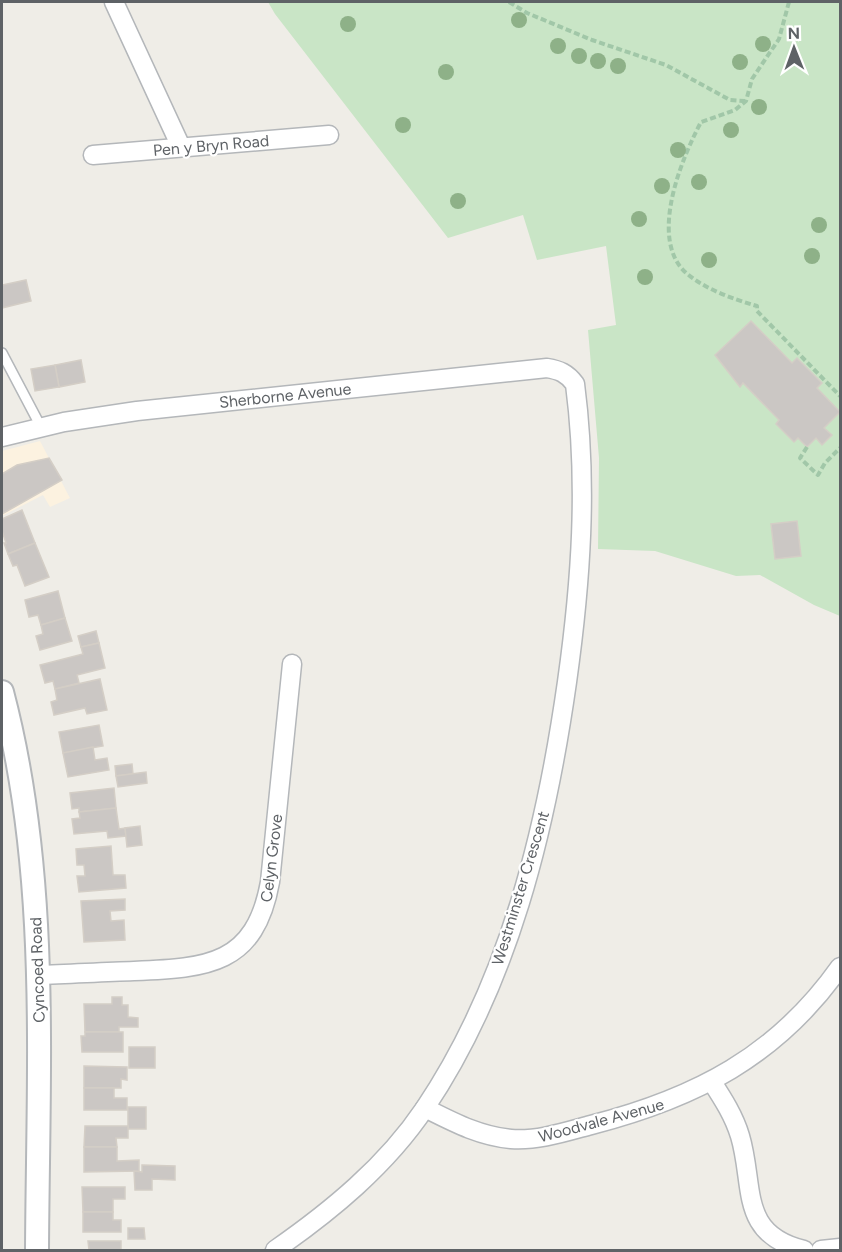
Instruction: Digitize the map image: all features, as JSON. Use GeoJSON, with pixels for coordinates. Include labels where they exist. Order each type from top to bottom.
{"type":"FeatureCollection","features":[{"type":"Feature","properties":{"kind":"street"},"geometry":{"type":"LineString","coordinates":[[114,2],[180,147]]}},
{"type":"Feature","properties":{"kind":"street","name":"Pen y Bryn Road"},"geometry":{"type":"LineString","coordinates":[[93,154],[329,135]]}},
{"type":"Feature","properties":{"kind":"street","name":"Sherborne Avenue"},"geometry":{"type":"LineString","coordinates":[[2,437],[41,427],[137,411],[547,368],[559,370],[569,376]]}},
{"type":"Feature","properties":{"kind":"street","name":"Westminster Crescent"},"geometry":{"type":"LineString","coordinates":[[275,1251],[336,1206],[406,1133],[425,1108],[462,1046],[488,991],[543,824],[554,767],[577,610],[582,522],[582,439],[575,384],[569,376]]}},
{"type":"Feature","properties":{"kind":"street","name":"Celyn Grove"},"geometry":{"type":"LineString","coordinates":[[38,975],[184,969],[211,963],[237,949],[253,931],[264,911],[270,882],[292,664]]}},
{"type":"Feature","properties":{"kind":"street","name":"Cyncoed Road"},"geometry":{"type":"LineString","coordinates":[[2,692],[25,806],[38,975],[37,1251]]}},
{"type":"Feature","properties":{"kind":"street","name":"Woodvale Avenue"},"geometry":{"type":"LineString","coordinates":[[425,1108],[467,1129],[498,1137],[530,1139],[627,1116],[669,1102],[712,1082],[747,1060],[800,1015],[840,966]]}},
{"type":"Feature","properties":{"kind":"street"},"geometry":{"type":"LineString","coordinates":[[712,1082],[734,1119],[740,1136],[755,1216],[763,1229],[775,1240],[804,1251]]}},
{"type":"Feature","properties":{"kind":"street"},"geometry":{"type":"LineString","coordinates":[[821,1251],[840,1248]]}},
{"type":"Feature","properties":{"kind":"lane"},"geometry":{"type":"LineString","coordinates":[[2,353],[41,427]]}},
{"type":"Feature","properties":{"kind":"path"},"geometry":{"type":"LineString","coordinates":[[509,2],[527,13],[592,40],[666,65],[730,99],[746,101]]}},
{"type":"Feature","properties":{"kind":"path"},"geometry":{"type":"LineString","coordinates":[[789,2],[779,39],[752,79],[746,101],[735,110],[701,122],[686,151],[674,188],[669,243],[682,269],[710,288],[757,306],[757,312],[840,396]]}},
{"type":"Feature","properties":{"kind":"path"},"geometry":{"type":"LineString","coordinates":[[807,447],[800,458],[818,475],[825,463],[840,448]]}},
{"type":"Feature","properties":{"kind":"shaded area"},"geometry":{"type":"Polygon","coordinates":[[[40,441],[70,498],[50,507],[43,495],[2,516],[2,451],[40,441]]]}},
{"type":"Feature","properties":{"kind":"green space"},"geometry":{"type":"Polygon","coordinates":[[[268,2],[840,2],[840,616],[814,605],[760,575],[736,576],[655,551],[598,549],[599,458],[588,330],[616,325],[606,246],[537,260],[523,215],[448,238],[268,2]]]}},
{"type":"Feature","properties":{"kind":"building"},"geometry":{"type":"Polygon","coordinates":[[[26,280],[31,301],[2,308],[2,285],[26,280]]]}},
{"type":"Feature","properties":{"kind":"building"},"geometry":{"type":"Polygon","coordinates":[[[751,321],[792,363],[797,358],[822,383],[817,388],[840,412],[824,428],[832,435],[822,445],[816,438],[807,447],[798,438],[794,442],[776,424],[779,420],[743,383],[740,387],[715,355],[751,321]]]}},
{"type":"Feature","properties":{"kind":"building"},"geometry":{"type":"Polygon","coordinates":[[[81,360],[85,382],[59,387],[55,365],[81,360]]]}},
{"type":"Feature","properties":{"kind":"building"},"geometry":{"type":"Polygon","coordinates":[[[55,365],[59,387],[35,391],[31,369],[55,365]]]}},
{"type":"Feature","properties":{"kind":"building"},"geometry":{"type":"Polygon","coordinates":[[[49,458],[62,480],[2,514],[2,474],[17,465],[49,458]]]}},
{"type":"Feature","properties":{"kind":"building"},"geometry":{"type":"Polygon","coordinates":[[[22,510],[35,543],[8,554],[4,543],[6,543],[2,531],[2,519],[22,510]]]}},
{"type":"Feature","properties":{"kind":"building"},"geometry":{"type":"Polygon","coordinates":[[[797,521],[801,556],[775,559],[771,524],[797,521]]]}},
{"type":"Feature","properties":{"kind":"building"},"geometry":{"type":"Polygon","coordinates":[[[35,543],[49,577],[25,586],[17,565],[13,566],[8,554],[35,543]]]}},
{"type":"Feature","properties":{"kind":"building"},"geometry":{"type":"Polygon","coordinates":[[[58,591],[65,618],[41,625],[38,615],[29,617],[25,600],[58,591]]]}},
{"type":"Feature","properties":{"kind":"building"},"geometry":{"type":"Polygon","coordinates":[[[65,618],[72,641],[40,650],[36,636],[43,634],[41,625],[65,618]]]}},
{"type":"Feature","properties":{"kind":"building"},"geometry":{"type":"Polygon","coordinates":[[[96,631],[99,643],[81,647],[78,636],[96,631]]]}},
{"type":"Feature","properties":{"kind":"building"},"geometry":{"type":"Polygon","coordinates":[[[99,643],[105,668],[77,675],[79,683],[55,689],[53,681],[45,683],[40,665],[83,654],[81,647],[99,643]]]}},
{"type":"Feature","properties":{"kind":"building"},"geometry":{"type":"Polygon","coordinates":[[[100,679],[107,710],[87,714],[85,708],[54,715],[51,702],[57,700],[55,689],[100,679]]]}},
{"type":"Feature","properties":{"kind":"building"},"geometry":{"type":"Polygon","coordinates":[[[99,725],[103,746],[63,753],[59,732],[99,725]]]}},
{"type":"Feature","properties":{"kind":"building"},"geometry":{"type":"Polygon","coordinates":[[[93,747],[95,760],[107,758],[109,770],[68,777],[63,753],[93,747]]]}},
{"type":"Feature","properties":{"kind":"building"},"geometry":{"type":"Polygon","coordinates":[[[132,764],[133,774],[116,776],[115,766],[132,764]]]}},
{"type":"Feature","properties":{"kind":"building"},"geometry":{"type":"Polygon","coordinates":[[[146,772],[147,783],[118,787],[116,776],[146,772]]]}},
{"type":"Feature","properties":{"kind":"building"},"geometry":{"type":"Polygon","coordinates":[[[114,788],[116,808],[79,812],[79,808],[72,809],[70,793],[114,788]]]}},
{"type":"Feature","properties":{"kind":"building"},"geometry":{"type":"Polygon","coordinates":[[[116,808],[119,829],[125,828],[126,836],[108,838],[107,831],[74,834],[72,819],[80,818],[79,812],[116,808]]]}},
{"type":"Feature","properties":{"kind":"building"},"geometry":{"type":"Polygon","coordinates":[[[140,826],[142,845],[127,847],[125,828],[140,826]]]}},
{"type":"Feature","properties":{"kind":"building"},"geometry":{"type":"Polygon","coordinates":[[[111,846],[113,875],[125,875],[126,888],[79,892],[77,876],[85,876],[84,865],[77,865],[76,849],[111,846]]]}},
{"type":"Feature","properties":{"kind":"building"},"geometry":{"type":"Polygon","coordinates":[[[125,899],[125,910],[110,911],[111,921],[124,920],[125,940],[84,942],[81,901],[125,899]]]}},
{"type":"Feature","properties":{"kind":"building"},"geometry":{"type":"Polygon","coordinates":[[[112,997],[122,997],[122,1005],[128,1005],[128,1017],[138,1018],[138,1027],[119,1027],[119,1032],[85,1032],[84,1004],[112,1004],[112,997]]]}},
{"type":"Feature","properties":{"kind":"building"},"geometry":{"type":"Polygon","coordinates":[[[85,1032],[123,1032],[123,1052],[82,1052],[81,1036],[85,1036],[85,1032]]]}},
{"type":"Feature","properties":{"kind":"building"},"geometry":{"type":"Polygon","coordinates":[[[129,1047],[155,1047],[155,1068],[129,1068],[129,1047]]]}},
{"type":"Feature","properties":{"kind":"building"},"geometry":{"type":"Polygon","coordinates":[[[84,1066],[127,1067],[127,1080],[121,1079],[121,1088],[84,1088],[84,1066]]]}},
{"type":"Feature","properties":{"kind":"building"},"geometry":{"type":"Polygon","coordinates":[[[84,1088],[114,1088],[114,1098],[127,1098],[127,1110],[84,1110],[84,1088]]]}},
{"type":"Feature","properties":{"kind":"building"},"geometry":{"type":"Polygon","coordinates":[[[128,1107],[146,1107],[146,1129],[128,1129],[128,1107]]]}},
{"type":"Feature","properties":{"kind":"building"},"geometry":{"type":"Polygon","coordinates":[[[85,1126],[128,1126],[128,1138],[116,1138],[117,1147],[84,1147],[85,1126]]]}},
{"type":"Feature","properties":{"kind":"building"},"geometry":{"type":"Polygon","coordinates":[[[84,1147],[117,1147],[117,1161],[139,1160],[139,1171],[84,1172],[84,1147]]]}},
{"type":"Feature","properties":{"kind":"building"},"geometry":{"type":"Polygon","coordinates":[[[142,1165],[175,1166],[175,1180],[152,1179],[152,1190],[135,1190],[134,1171],[142,1172],[142,1165]]]}},
{"type":"Feature","properties":{"kind":"building"},"geometry":{"type":"Polygon","coordinates":[[[82,1187],[125,1187],[125,1199],[113,1199],[113,1212],[83,1212],[82,1187]]]}},
{"type":"Feature","properties":{"kind":"building"},"geometry":{"type":"Polygon","coordinates":[[[83,1212],[113,1212],[113,1220],[121,1220],[121,1232],[83,1232],[83,1212]]]}},
{"type":"Feature","properties":{"kind":"building"},"geometry":{"type":"Polygon","coordinates":[[[128,1228],[144,1228],[145,1239],[128,1239],[128,1228]]]}},
{"type":"Feature","properties":{"kind":"building"},"geometry":{"type":"Polygon","coordinates":[[[88,1241],[121,1241],[121,1250],[89,1250],[88,1241]]]}}]}
